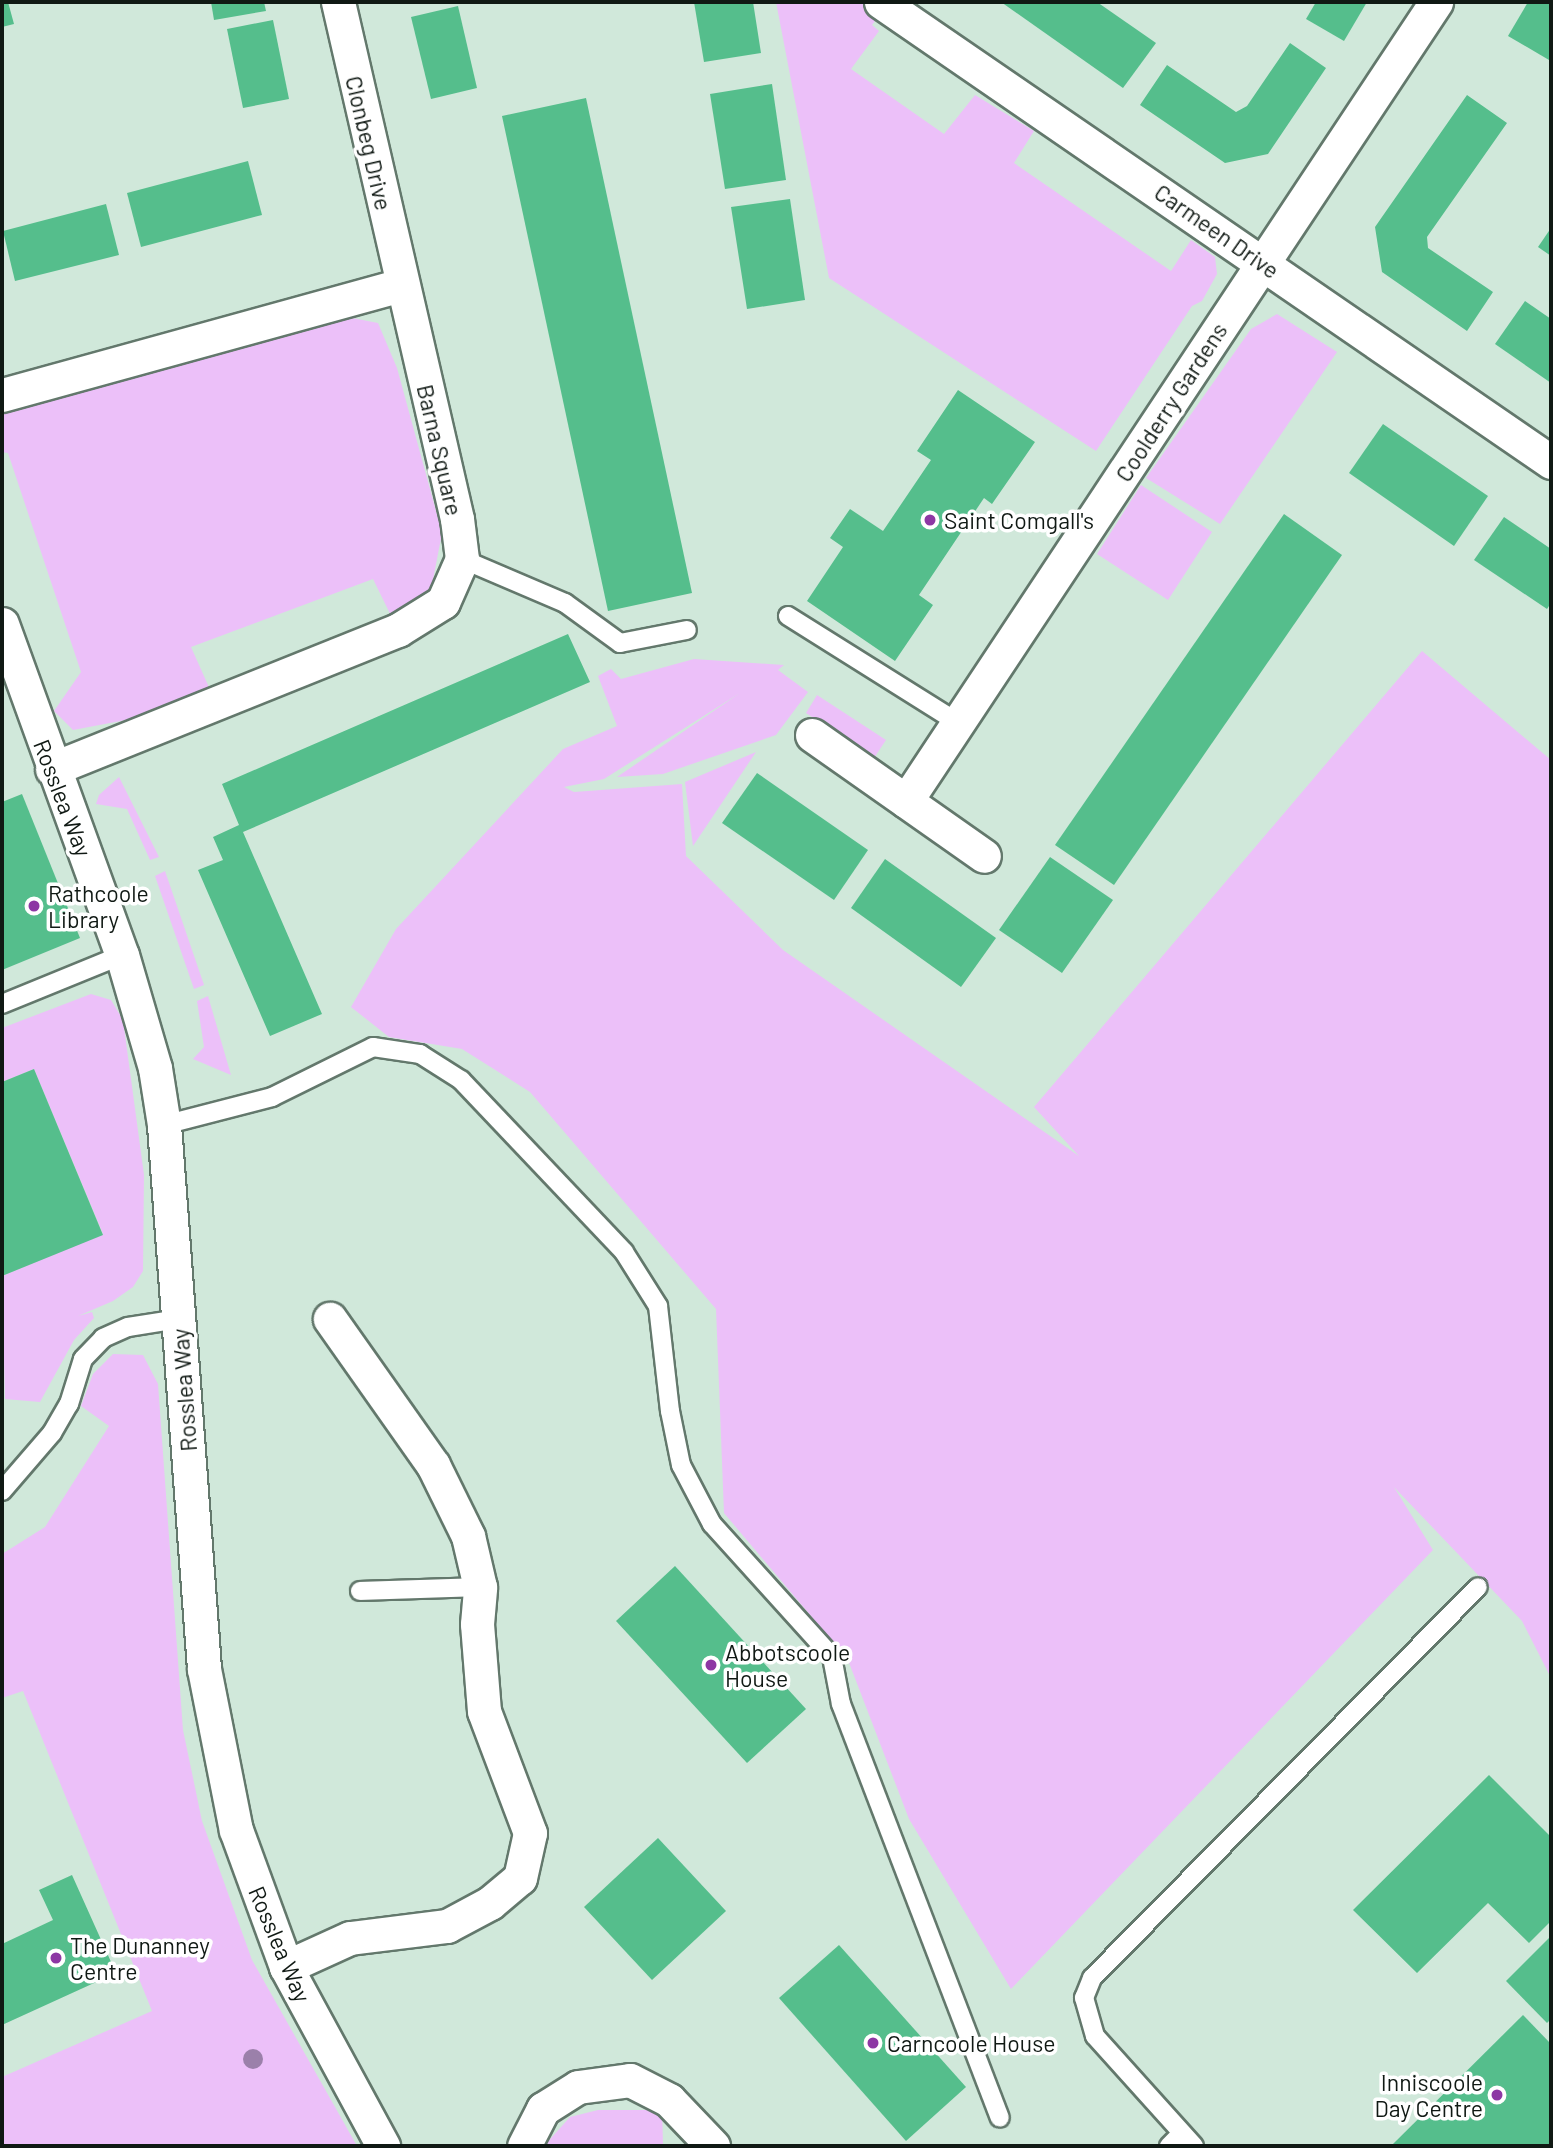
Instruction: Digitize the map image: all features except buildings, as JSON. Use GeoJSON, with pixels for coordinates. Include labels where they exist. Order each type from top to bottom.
{"type":"FeatureCollection","features":[{"type":"Feature","properties":{"kind":"street","name":"Clonbeg Drive"},"geometry":{"type":"LineString","coordinates":[[338,2],[400,285]]}},
{"type":"Feature","properties":{"kind":"street","name":"Carmeen Drive"},"geometry":{"type":"LineString","coordinates":[[881,2],[1551,462]]}},
{"type":"Feature","properties":{"kind":"street","name":"Coolderry Gardens"},"geometry":{"type":"LineString","coordinates":[[906,802],[1219,328],[1265,265],[1436,2]]}},
{"type":"Feature","properties":{"kind":"street"},"geometry":{"type":"LineString","coordinates":[[2,394],[400,285]]}},
{"type":"Feature","properties":{"kind":"street","name":"Barna Square"},"geometry":{"type":"LineString","coordinates":[[400,285],[457,519],[462,558]]}},
{"type":"Feature","properties":{"kind":"street"},"geometry":{"type":"LineString","coordinates":[[52,769],[398,631],[443,602],[462,558]]}},
{"type":"Feature","properties":{"kind":"street","name":"Rosslea Way"},"geometry":{"type":"LineString","coordinates":[[2,624],[52,769],[122,955],[155,1068],[164,1125],[204,1669],[216,1747],[236,1830],[286,1967],[383,2146]]}},
{"type":"Feature","properties":{"kind":"street"},"geometry":{"type":"LineString","coordinates":[[812,735],[984,856]]}},
{"type":"Feature","properties":{"kind":"street"},"geometry":{"type":"LineString","coordinates":[[286,1967],[351,1938],[447,1926],[490,1903],[520,1878],[530,1833],[484,1711],[477,1637],[480,1587],[468,1536],[433,1465],[330,1319]]}},
{"type":"Feature","properties":{"kind":"street"},"geometry":{"type":"LineString","coordinates":[[524,2146],[543,2109],[554,2101],[578,2087],[630,2080],[669,2100],[713,2146]]}},
{"type":"Feature","properties":{"kind":"lane"},"geometry":{"type":"LineString","coordinates":[[462,558],[565,603],[620,643],[687,630]]}},
{"type":"Feature","properties":{"kind":"lane"},"geometry":{"type":"LineString","coordinates":[[788,616],[960,724]]}},
{"type":"Feature","properties":{"kind":"lane"},"geometry":{"type":"LineString","coordinates":[[2,1004],[122,955]]}},
{"type":"Feature","properties":{"kind":"lane"},"geometry":{"type":"LineString","coordinates":[[164,1125],[272,1097],[373,1047],[420,1054],[461,1080],[625,1252],[658,1306],[670,1412],[681,1465],[712,1524],[832,1657],[841,1704],[1000,2118]]}},
{"type":"Feature","properties":{"kind":"lane"},"geometry":{"type":"LineString","coordinates":[[2,1491],[52,1433],[69,1404],[83,1359],[103,1338],[128,1327],[178,1319]]}},
{"type":"Feature","properties":{"kind":"lane"},"geometry":{"type":"LineString","coordinates":[[360,1591],[480,1587]]}},
{"type":"Feature","properties":{"kind":"lane"},"geometry":{"type":"LineString","coordinates":[[1182,2142],[1095,2036],[1084,1998],[1092,1978],[1478,1587]]}},
{"type":"Feature","properties":{"kind":"shaded area"},"geometry":{"type":"Polygon","coordinates":[[[776,2],[869,2],[880,14],[872,25],[879,31],[851,69],[944,134],[975,95],[1034,131],[1014,163],[1171,271],[1191,240],[1215,257],[1217,274],[1202,301],[1192,306],[1096,451],[829,278],[776,2]]]}},
{"type":"Feature","properties":{"kind":"shaded area"},"geometry":{"type":"Polygon","coordinates":[[[1277,314],[1337,352],[1220,524],[1146,478],[1251,329],[1277,314]]]}},
{"type":"Feature","properties":{"kind":"shaded area"},"geometry":{"type":"Polygon","coordinates":[[[347,317],[378,323],[397,368],[442,533],[432,585],[398,630],[373,579],[191,647],[216,703],[73,730],[54,711],[81,672],[8,453],[2,452],[2,413],[347,317]]]}},
{"type":"Feature","properties":{"kind":"shaded area"},"geometry":{"type":"Polygon","coordinates":[[[1141,485],[1212,532],[1168,600],[1097,554],[1141,485]]]}},
{"type":"Feature","properties":{"kind":"shaded area"},"geometry":{"type":"Polygon","coordinates":[[[1422,651],[1551,760],[1551,1678],[1522,1621],[1394,1487],[1433,1550],[1011,1989],[909,1819],[848,1660],[724,1513],[716,1309],[530,1092],[462,1049],[389,1037],[351,1007],[396,929],[563,749],[617,726],[598,676],[611,669],[621,679],[694,659],[784,665],[778,670],[808,692],[776,735],[663,774],[617,777],[740,693],[604,779],[564,787],[574,792],[682,784],[686,856],[783,950],[1079,1156],[1034,1107],[1422,651]]]}},
{"type":"Feature","properties":{"kind":"shaded area"},"geometry":{"type":"Polygon","coordinates":[[[817,695],[886,740],[874,758],[806,713],[817,695]]]}},
{"type":"Feature","properties":{"kind":"shaded area"},"geometry":{"type":"Polygon","coordinates":[[[756,752],[693,846],[685,782],[756,752]]]}},
{"type":"Feature","properties":{"kind":"shaded area"},"geometry":{"type":"Polygon","coordinates":[[[119,777],[159,857],[150,860],[127,809],[96,804],[99,795],[119,777]]]}},
{"type":"Feature","properties":{"kind":"shaded area"},"geometry":{"type":"Polygon","coordinates":[[[165,871],[204,985],[194,989],[155,876],[165,871]]]}},
{"type":"Feature","properties":{"kind":"shaded area"},"geometry":{"type":"Polygon","coordinates":[[[91,994],[111,1000],[123,1020],[144,1175],[143,1271],[133,1287],[113,1301],[78,1316],[92,1312],[94,1318],[74,1340],[40,1402],[5,1399],[2,1276],[103,1234],[34,1069],[2,1082],[2,1028],[91,994]]]}},
{"type":"Feature","properties":{"kind":"shaded area"},"geometry":{"type":"Polygon","coordinates":[[[208,996],[231,1075],[193,1059],[204,1047],[197,1001],[208,996]]]}},
{"type":"Feature","properties":{"kind":"shaded area"},"geometry":{"type":"Polygon","coordinates":[[[113,1354],[143,1355],[158,1384],[183,1730],[202,1821],[252,1960],[357,2146],[2,2146],[2,2077],[152,2011],[23,1691],[2,1698],[2,1554],[45,1527],[109,1426],[81,1406],[93,1374],[113,1354]]]}},
{"type":"Feature","properties":{"kind":"shaded area"},"geometry":{"type":"Polygon","coordinates":[[[598,2110],[662,2110],[663,2144],[544,2146],[570,2117],[598,2110]]]}},
{"type":"Feature","properties":{"kind":"place","name":"Saint Comgall's"},"geometry":{"type":"Point","coordinates":[930,520]}},
{"type":"Feature","properties":{"kind":"place","name":"Rathcoole Library"},"geometry":{"type":"Point","coordinates":[34,906]}},
{"type":"Feature","properties":{"kind":"place","name":"Abbotscoole House"},"geometry":{"type":"Point","coordinates":[711,1665]}},
{"type":"Feature","properties":{"kind":"place","name":"The Dunanney Centre"},"geometry":{"type":"Point","coordinates":[56,1958]}},
{"type":"Feature","properties":{"kind":"place","name":"Carncoole House"},"geometry":{"type":"Point","coordinates":[873,2043]}},
{"type":"Feature","properties":{"kind":"place","name":"Inniscoole Day Centre"},"geometry":{"type":"Point","coordinates":[1497,2095]}}]}
